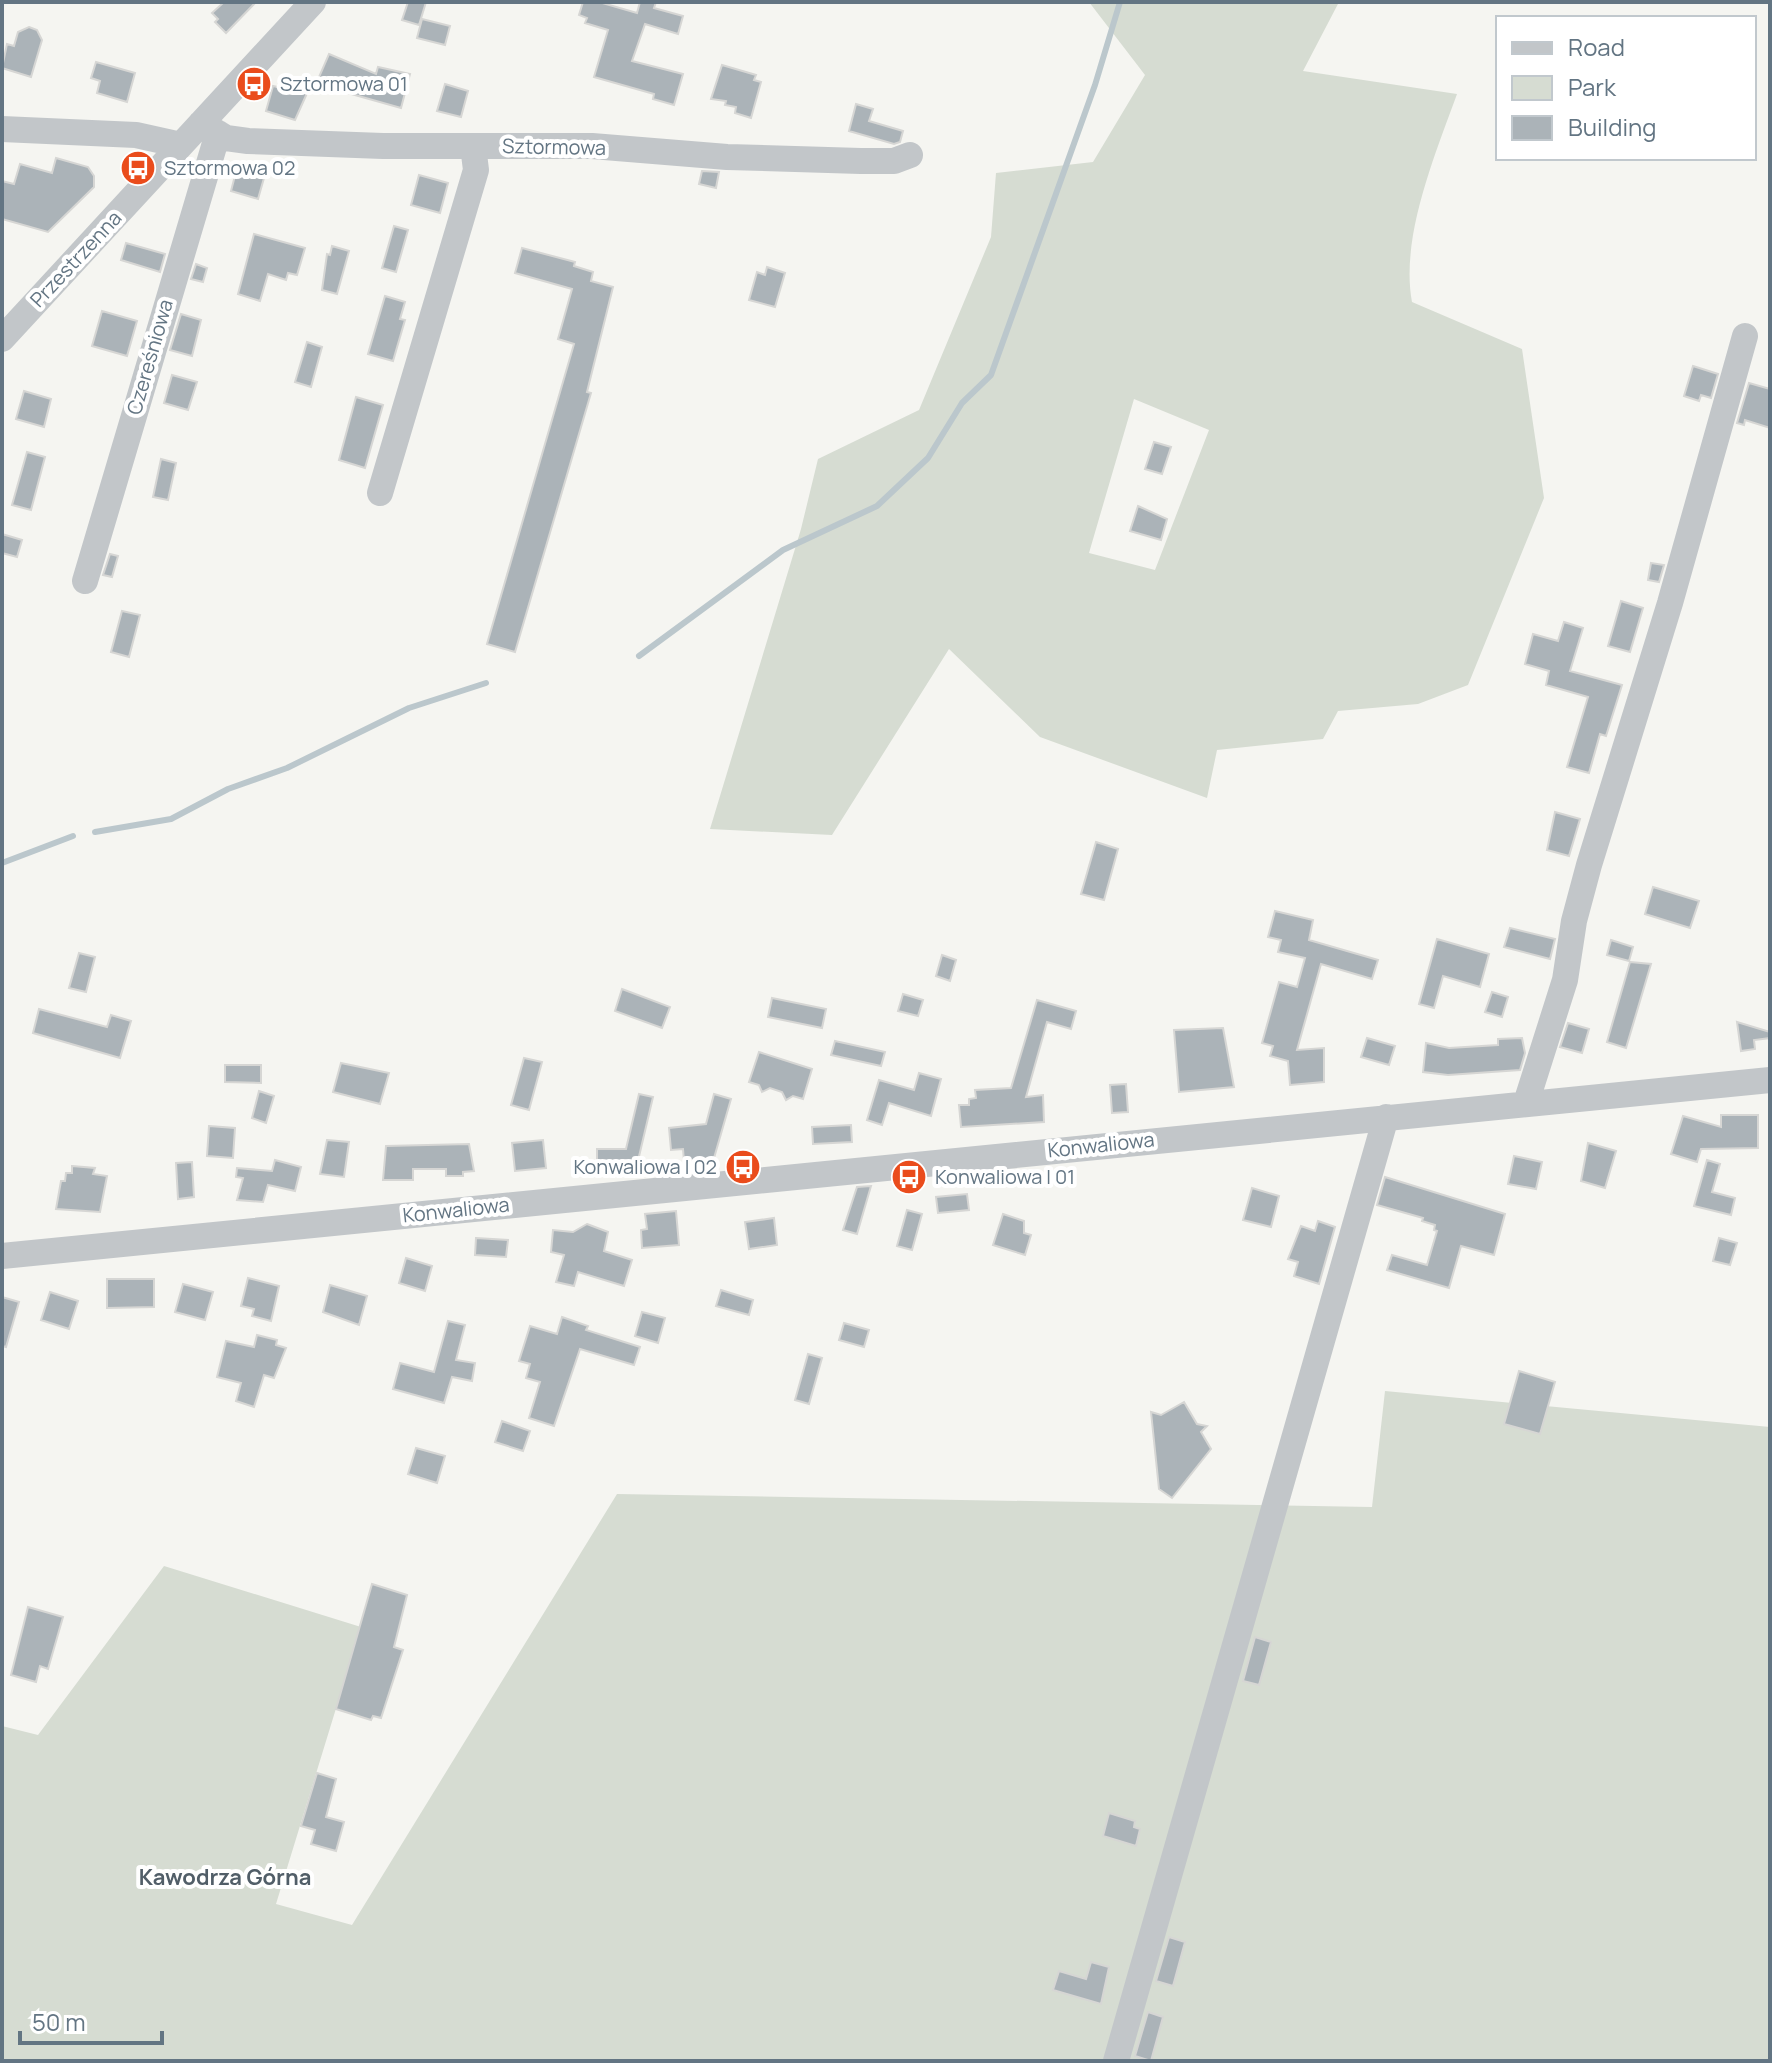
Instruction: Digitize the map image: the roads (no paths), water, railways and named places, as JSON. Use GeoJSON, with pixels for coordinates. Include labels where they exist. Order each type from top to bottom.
{"type":"FeatureCollection","features":[{"type":"Feature","properties":{"kind":"street","name":"Przestrzenna"},"geometry":{"type":"LineString","coordinates":[[2,339],[181,145],[209,128],[313,2]]}},
{"type":"Feature","properties":{"kind":"street","name":"Sztormowa"},"geometry":{"type":"LineString","coordinates":[[209,128],[248,141],[592,146],[727,157],[861,161],[894,161],[910,155]]}},
{"type":"Feature","properties":{"kind":"street","name":"Czereśniowa"},"geometry":{"type":"LineString","coordinates":[[85,581],[209,128]]}},
{"type":"Feature","properties":{"kind":"street"},"geometry":{"type":"LineString","coordinates":[[2,129],[136,135],[181,145]]}},
{"type":"Feature","properties":{"kind":"street"},"geometry":{"type":"LineString","coordinates":[[380,493],[476,170],[473,146]]}},
{"type":"Feature","properties":{"kind":"street"},"geometry":{"type":"LineString","coordinates":[[1526,1103],[1565,980],[1574,921],[1589,865],[1670,603],[1745,336]]}},
{"type":"Feature","properties":{"kind":"street","name":"Konwaliowa"},"geometry":{"type":"LineString","coordinates":[[2,1256],[1770,1080]]}},
{"type":"Feature","properties":{"kind":"street"},"geometry":{"type":"LineString","coordinates":[[1116,2061],[1386,1117]]}},
{"type":"Feature","properties":{"kind":"waterway"},"geometry":{"type":"LineString","coordinates":[[639,656],[783,550],[877,506],[928,458],[962,403],[991,375],[1095,85],[1120,2]]}},
{"type":"Feature","properties":{"kind":"waterway"},"geometry":{"type":"LineString","coordinates":[[95,832],[171,819],[228,789],[287,768],[409,708],[486,683]]}},
{"type":"Feature","properties":{"kind":"waterway"},"geometry":{"type":"LineString","coordinates":[[2,863],[73,836]]}},
{"type":"Feature","properties":{"kind":"place","name":"Sztormowa 01"},"geometry":{"type":"Point","coordinates":[254,84]}},
{"type":"Feature","properties":{"kind":"place","name":"Sztormowa 02"},"geometry":{"type":"Point","coordinates":[138,168]}},
{"type":"Feature","properties":{"kind":"place","name":"Konwaliowa I 02"},"geometry":{"type":"Point","coordinates":[743,1167]}},
{"type":"Feature","properties":{"kind":"place","name":"Konwaliowa I 01"},"geometry":{"type":"Point","coordinates":[909,1177]}},
{"type":"Feature","properties":{"kind":"district","name":"Kawodrza Górna"},"geometry":{"type":"Point","coordinates":[225,1877]}}]}
